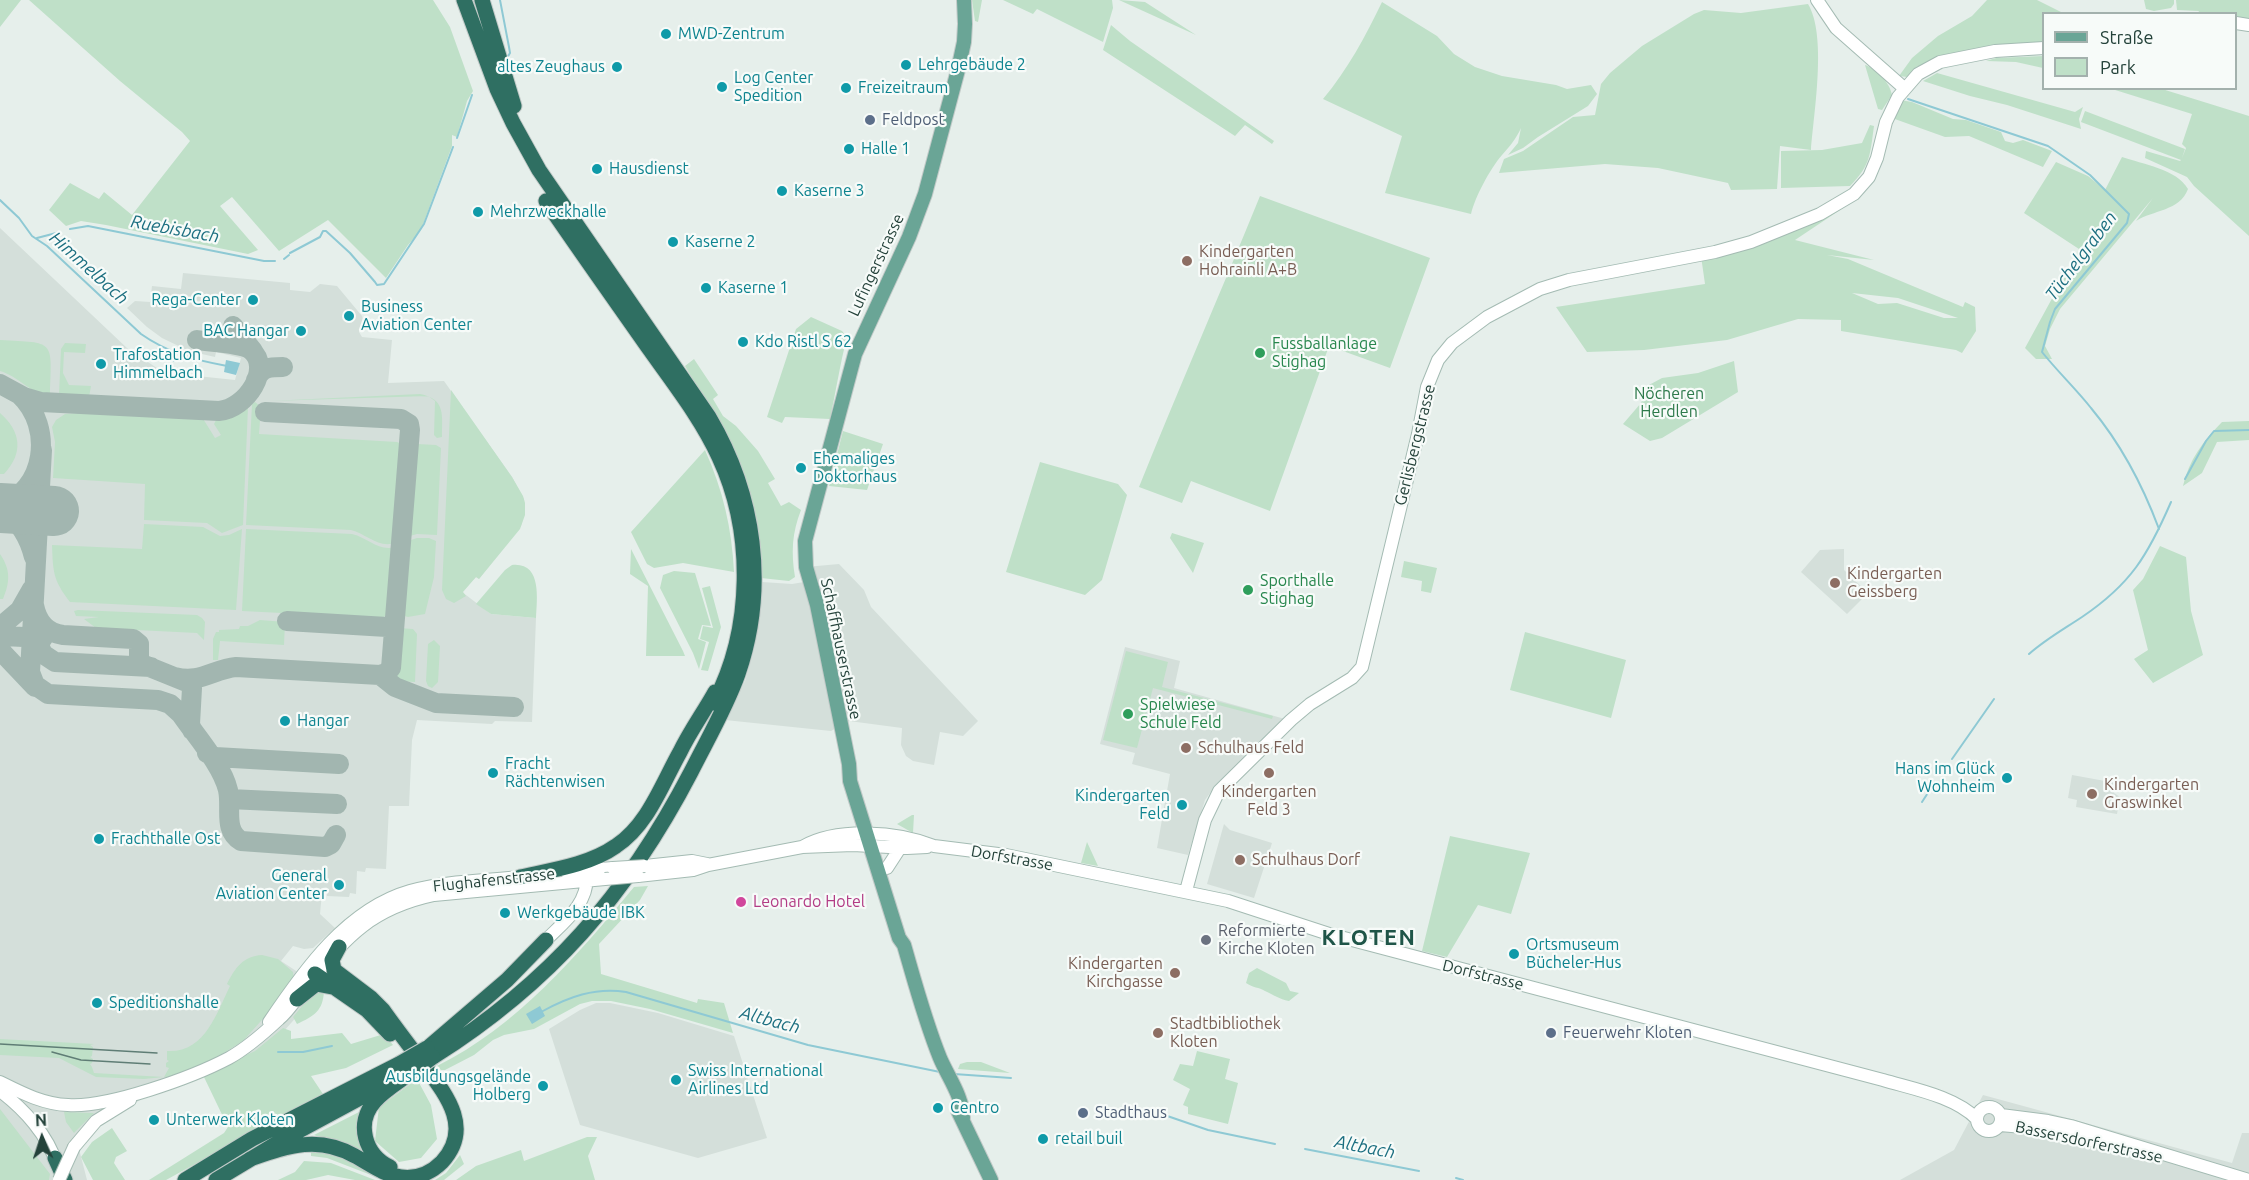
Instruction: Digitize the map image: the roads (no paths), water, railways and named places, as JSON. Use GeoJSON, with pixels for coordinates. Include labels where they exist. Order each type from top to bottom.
{"type":"FeatureCollection","features":[{"type":"Feature","properties":{"kind":"highway"},"geometry":{"type":"LineString","coordinates":[[453,0],[486,91],[522,163],[711,440],[727,476],[749,571]]}},
{"type":"Feature","properties":{"kind":"highway"},"geometry":{"type":"LineString","coordinates":[[430,1050],[502,1009],[556,961],[600,913],[643,855],[678,798],[734,685],[748,639],[749,571],[753,542],[745,498],[718,432],[539,170],[496,89],[464,0]]}},
{"type":"Feature","properties":{"kind":"highway"},"geometry":{"type":"LineString","coordinates":[[482,0],[509,92],[539,170]]}},
{"type":"Feature","properties":{"kind":"highway"},"geometry":{"type":"LineString","coordinates":[[339,947],[333,956],[333,965],[343,985],[382,1024],[430,1088],[445,1114],[447,1137],[440,1154],[426,1166],[404,1170],[388,1167],[376,1158],[366,1141],[364,1126],[366,1115],[375,1101],[405,1070],[430,1050],[480,1013],[520,980],[570,932],[604,893],[639,844],[659,810],[718,697],[729,669],[749,594]]}},
{"type":"Feature","properties":{"kind":"highway"},"geometry":{"type":"LineString","coordinates":[[520,877],[589,860],[615,847],[633,832],[729,669]]}},
{"type":"Feature","properties":{"kind":"highway"},"geometry":{"type":"LineString","coordinates":[[430,1050],[507,980],[546,940]]}},
{"type":"Feature","properties":{"kind":"highway"},"geometry":{"type":"LineString","coordinates":[[250,1159],[290,1146],[319,1144],[348,1152],[389,1174],[419,1176],[430,1171],[443,1160],[455,1137],[456,1126],[448,1101],[383,1010],[371,998],[314,971]]}},
{"type":"Feature","properties":{"kind":"highway"},"geometry":{"type":"LineString","coordinates":[[297,999],[316,984],[343,985]]}},
{"type":"Feature","properties":{"kind":"highway"},"geometry":{"type":"LineString","coordinates":[[216,1180],[405,1070]]}},
{"type":"Feature","properties":{"kind":"highway"},"geometry":{"type":"LineString","coordinates":[[185,1180],[252,1139],[405,1070]]}},
{"type":"Feature","properties":{"kind":"highway"},"geometry":{"type":"LineString","coordinates":[[55,1158],[62,1180]]}},
{"type":"Feature","properties":{"kind":"main road","name":"Lufingerstrasse"},"geometry":{"type":"LineString","coordinates":[[805,541],[855,354],[909,237],[928,185],[958,70],[965,33],[963,0]]}},
{"type":"Feature","properties":{"kind":"main road"},"geometry":{"type":"LineString","coordinates":[[1817,0],[1836,28],[1904,88]]}},
{"type":"Feature","properties":{"kind":"main road","name":"Gerlisbergstrasse"},"geometry":{"type":"LineString","coordinates":[[1186,891],[1205,820],[1219,791],[1310,704],[1352,678],[1362,667],[1418,434],[1427,387],[1438,360],[1452,343],[1487,317],[1540,289],[1569,280],[1742,244],[1821,214],[1854,194],[1869,177],[1877,158],[1886,122],[1904,88],[1918,74],[1940,62],[1995,51],[2042,48]]}},
{"type":"Feature","properties":{"kind":"main road","name":"Schaffhauserstrasse"},"geometry":{"type":"LineString","coordinates":[[805,541],[806,567],[818,605],[849,764],[850,781],[887,868],[905,937],[904,945],[922,1008],[958,1112],[991,1180]]}},
{"type":"Feature","properties":{"kind":"main road","name":"Schaffhauserstrasse"},"geometry":{"type":"LineString","coordinates":[[874,840],[898,938],[904,945]]}},
{"type":"Feature","properties":{"kind":"main road","name":"Dorfstrasse"},"geometry":{"type":"LineString","coordinates":[[874,840],[924,842],[934,846]]}},
{"type":"Feature","properties":{"kind":"main road","name":"Dorfstrasse"},"geometry":{"type":"LineString","coordinates":[[874,840],[900,848],[934,846],[1006,855],[1228,901],[1340,937],[1651,1017],[1924,1092],[1989,1106]]}},
{"type":"Feature","properties":{"kind":"main road","name":"Flughafenstrasse"},"geometry":{"type":"LineString","coordinates":[[314,971],[350,935],[374,916],[410,900],[435,894],[587,875],[613,868],[641,871],[693,870],[802,847],[874,840]]}},
{"type":"Feature","properties":{"kind":"main road"},"geometry":{"type":"LineString","coordinates":[[887,868],[900,848]]}},
{"type":"Feature","properties":{"kind":"main road","name":"Flughafenstrasse"},"geometry":{"type":"LineString","coordinates":[[314,971],[347,926],[396,896],[447,884],[520,877],[587,875],[605,879],[641,871]]}},
{"type":"Feature","properties":{"kind":"main road"},"geometry":{"type":"LineString","coordinates":[[546,940],[581,902],[587,889],[587,875]]}},
{"type":"Feature","properties":{"kind":"main road"},"geometry":{"type":"LineString","coordinates":[[0,1082],[36,1099],[68,1105],[101,1103],[152,1088],[230,1057],[281,1018],[297,999],[314,971]]}},
{"type":"Feature","properties":{"kind":"main road"},"geometry":{"type":"LineString","coordinates":[[262,1033],[282,1003],[314,971]]}},
{"type":"Feature","properties":{"kind":"main road"},"geometry":{"type":"LineString","coordinates":[[62,1180],[74,1146],[88,1128],[107,1113],[152,1088]]}},
{"type":"Feature","properties":{"kind":"main road"},"geometry":{"type":"LineString","coordinates":[[0,1091],[30,1119],[55,1158]]}},
{"type":"Feature","properties":{"kind":"main road","name":"Dorfstrasse"},"geometry":{"type":"LineString","coordinates":[[1924,1092],[1967,1109],[1977,1119]]}},
{"type":"Feature","properties":{"kind":"main road"},"geometry":{"type":"LineString","coordinates":[[1989,1106],[1995,1108],[2000,1120],[1994,1130],[1987,1131],[1979,1126],[1977,1119],[1980,1110],[1989,1106]]}},
{"type":"Feature","properties":{"kind":"main road","name":"Bassersdorferstrasse"},"geometry":{"type":"LineString","coordinates":[[2000,1120],[2178,1160],[2249,1180]]}},
{"type":"Feature","properties":{"kind":"water"},"geometry":{"type":"Polygon","coordinates":[[[226,360],[240,363],[236,375],[224,372],[226,360]]]}},
{"type":"Feature","properties":{"kind":"water"},"geometry":{"type":"Polygon","coordinates":[[[540,1006],[545,1016],[532,1024],[526,1014],[540,1006]]]}},
{"type":"Feature","properties":{"kind":"waterway","name":"Ruebisbach"},"geometry":{"type":"LineString","coordinates":[[500,0],[510,53],[507,58]]}},
{"type":"Feature","properties":{"kind":"waterway","name":"Ruebisbach"},"geometry":{"type":"LineString","coordinates":[[457,138],[472,95]]}},
{"type":"Feature","properties":{"kind":"waterway","name":"Tüchelgraben"},"geometry":{"type":"LineString","coordinates":[[1908,99],[2048,146],[2090,175],[2129,214],[2127,223],[2055,309],[2042,352],[2112,436],[2138,481],[2159,529]]}},
{"type":"Feature","properties":{"kind":"waterway","name":"Ruebisbach"},"geometry":{"type":"LineString","coordinates":[[290,253],[320,237],[323,231],[326,231],[350,253],[377,285],[384,284],[424,224],[453,147]]}},
{"type":"Feature","properties":{"kind":"waterway","name":"Himmelbach"},"geometry":{"type":"LineString","coordinates":[[0,200],[19,218],[32,236],[47,246],[141,334],[182,355],[227,366]]}},
{"type":"Feature","properties":{"kind":"waterway","name":"Ruebisbach"},"geometry":{"type":"LineString","coordinates":[[70,229],[88,226],[264,261],[275,261]]}},
{"type":"Feature","properties":{"kind":"waterway","name":"Ruebisbach"},"geometry":{"type":"LineString","coordinates":[[37,238],[60,232]]}},
{"type":"Feature","properties":{"kind":"waterway","name":"Ruebisbach"},"geometry":{"type":"LineString","coordinates":[[284,259],[289,255]]}},
{"type":"Feature","properties":{"kind":"waterway","name":"Himmelbach"},"geometry":{"type":"LineString","coordinates":[[166,351],[174,361]]}},
{"type":"Feature","properties":{"kind":"waterway"},"geometry":{"type":"LineString","coordinates":[[2185,479],[2214,431],[2249,430]]}},
{"type":"Feature","properties":{"kind":"waterway"},"geometry":{"type":"LineString","coordinates":[[2029,654],[2099,605],[2126,580],[2146,553],[2171,502]]}},
{"type":"Feature","properties":{"kind":"waterway"},"geometry":{"type":"LineString","coordinates":[[1952,759],[1994,699]]}},
{"type":"Feature","properties":{"kind":"waterway"},"geometry":{"type":"LineString","coordinates":[[1922,802],[1935,782]]}},
{"type":"Feature","properties":{"kind":"waterway","name":"Altbach"},"geometry":{"type":"LineString","coordinates":[[541,1012],[582,994],[603,991],[626,992],[808,1045],[940,1072]]}},
{"type":"Feature","properties":{"kind":"waterway","name":"Altbach"},"geometry":{"type":"LineString","coordinates":[[278,1052],[303,1052],[332,1046]]}},
{"type":"Feature","properties":{"kind":"waterway","name":"Altbach"},"geometry":{"type":"LineString","coordinates":[[954,1074],[1011,1078]]}},
{"type":"Feature","properties":{"kind":"waterway","name":"Altbach"},"geometry":{"type":"LineString","coordinates":[[1147,1109],[1208,1130],[1275,1144]]}},
{"type":"Feature","properties":{"kind":"waterway","name":"Altbach"},"geometry":{"type":"LineString","coordinates":[[1305,1149],[1419,1171]]}},
{"type":"Feature","properties":{"kind":"waterway","name":"Altbach"},"geometry":{"type":"LineString","coordinates":[[1456,1178],[1463,1180]]}},
{"type":"Feature","properties":{"kind":"tram line"},"geometry":{"type":"LineString","coordinates":[[0,1044],[157,1053]]}},
{"type":"Feature","properties":{"kind":"tram line"},"geometry":{"type":"LineString","coordinates":[[52,1052],[81,1060],[150,1064]]}},
{"type":"Feature","properties":{"kind":"place","name":"MWD-Zentrum"},"geometry":{"type":"Point","coordinates":[666,34]}},
{"type":"Feature","properties":{"kind":"place","name":"Lehrgebäude 2"},"geometry":{"type":"Point","coordinates":[906,65]}},
{"type":"Feature","properties":{"kind":"place","name":"altes Zeughaus"},"geometry":{"type":"Point","coordinates":[617,67]}},
{"type":"Feature","properties":{"kind":"place","name":"Log Center Spedition"},"geometry":{"type":"Point","coordinates":[722,87]}},
{"type":"Feature","properties":{"kind":"place","name":"Freizeitraum"},"geometry":{"type":"Point","coordinates":[846,88]}},
{"type":"Feature","properties":{"kind":"place","name":"Feldpost"},"geometry":{"type":"Point","coordinates":[870,120]}},
{"type":"Feature","properties":{"kind":"place","name":"Halle 1"},"geometry":{"type":"Point","coordinates":[849,149]}},
{"type":"Feature","properties":{"kind":"place","name":"Hausdienst"},"geometry":{"type":"Point","coordinates":[597,169]}},
{"type":"Feature","properties":{"kind":"place","name":"Kaserne 3"},"geometry":{"type":"Point","coordinates":[782,191]}},
{"type":"Feature","properties":{"kind":"place","name":"Mehrzweckhalle"},"geometry":{"type":"Point","coordinates":[478,212]}},
{"type":"Feature","properties":{"kind":"place","name":"Kaserne 2"},"geometry":{"type":"Point","coordinates":[673,242]}},
{"type":"Feature","properties":{"kind":"place","name":"Kindergarten Hohrainli A+B"},"geometry":{"type":"Point","coordinates":[1187,261]}},
{"type":"Feature","properties":{"kind":"place","name":"Kaserne 1"},"geometry":{"type":"Point","coordinates":[706,288]}},
{"type":"Feature","properties":{"kind":"place","name":"Rega-Center"},"geometry":{"type":"Point","coordinates":[253,300]}},
{"type":"Feature","properties":{"kind":"place","name":"Business Aviation Center"},"geometry":{"type":"Point","coordinates":[349,316]}},
{"type":"Feature","properties":{"kind":"place","name":"BAC Hangar"},"geometry":{"type":"Point","coordinates":[301,331]}},
{"type":"Feature","properties":{"kind":"place","name":"Kdo Ristl S 62"},"geometry":{"type":"Point","coordinates":[743,342]}},
{"type":"Feature","properties":{"kind":"place","name":"Fussballanlage Stighag"},"geometry":{"type":"Point","coordinates":[1260,353]}},
{"type":"Feature","properties":{"kind":"place","name":"Trafostation Himmelbach"},"geometry":{"type":"Point","coordinates":[101,364]}},
{"type":"Feature","properties":{"kind":"place","name":"Ehemaliges Doktorhaus"},"geometry":{"type":"Point","coordinates":[801,468]}},
{"type":"Feature","properties":{"kind":"place","name":"Kindergarten Geissberg"},"geometry":{"type":"Point","coordinates":[1835,583]}},
{"type":"Feature","properties":{"kind":"place","name":"Sporthalle Stighag"},"geometry":{"type":"Point","coordinates":[1248,590]}},
{"type":"Feature","properties":{"kind":"place","name":"Spielwiese Schule Feld"},"geometry":{"type":"Point","coordinates":[1128,714]}},
{"type":"Feature","properties":{"kind":"place","name":"Hangar"},"geometry":{"type":"Point","coordinates":[285,721]}},
{"type":"Feature","properties":{"kind":"place","name":"Schulhaus Feld"},"geometry":{"type":"Point","coordinates":[1186,748]}},
{"type":"Feature","properties":{"kind":"place","name":"Fracht Rächtenwisen"},"geometry":{"type":"Point","coordinates":[493,773]}},
{"type":"Feature","properties":{"kind":"place","name":"Kindergarten Feld 3"},"geometry":{"type":"Point","coordinates":[1269,773]}},
{"type":"Feature","properties":{"kind":"place","name":"Hans im Glück Wohnheim"},"geometry":{"type":"Point","coordinates":[2007,778]}},
{"type":"Feature","properties":{"kind":"place","name":"Kindergarten Graswinkel"},"geometry":{"type":"Point","coordinates":[2092,794]}},
{"type":"Feature","properties":{"kind":"place","name":"Kindergarten Feld"},"geometry":{"type":"Point","coordinates":[1182,805]}},
{"type":"Feature","properties":{"kind":"place","name":"Frachthalle Ost"},"geometry":{"type":"Point","coordinates":[99,839]}},
{"type":"Feature","properties":{"kind":"place","name":"Schulhaus Dorf"},"geometry":{"type":"Point","coordinates":[1240,860]}},
{"type":"Feature","properties":{"kind":"place","name":"General Aviation Center"},"geometry":{"type":"Point","coordinates":[339,885]}},
{"type":"Feature","properties":{"kind":"place","name":"Leonardo Hotel"},"geometry":{"type":"Point","coordinates":[741,902]}},
{"type":"Feature","properties":{"kind":"place","name":"Werkgebäude IBK"},"geometry":{"type":"Point","coordinates":[505,913]}},
{"type":"Feature","properties":{"kind":"place","name":"Reformierte Kirche Kloten"},"geometry":{"type":"Point","coordinates":[1206,940]}},
{"type":"Feature","properties":{"kind":"place","name":"Ortsmuseum Bücheler-Hus"},"geometry":{"type":"Point","coordinates":[1514,954]}},
{"type":"Feature","properties":{"kind":"place","name":"Kindergarten Kirchgasse"},"geometry":{"type":"Point","coordinates":[1175,973]}},
{"type":"Feature","properties":{"kind":"place","name":"Speditionshalle"},"geometry":{"type":"Point","coordinates":[97,1003]}},
{"type":"Feature","properties":{"kind":"place","name":"Stadtbibliothek Kloten"},"geometry":{"type":"Point","coordinates":[1158,1033]}},
{"type":"Feature","properties":{"kind":"place","name":"Feuerwehr Kloten"},"geometry":{"type":"Point","coordinates":[1551,1033]}},
{"type":"Feature","properties":{"kind":"place","name":"Swiss International Airlines Ltd"},"geometry":{"type":"Point","coordinates":[676,1080]}},
{"type":"Feature","properties":{"kind":"place","name":"Ausbildungsgelände Holberg"},"geometry":{"type":"Point","coordinates":[543,1086]}},
{"type":"Feature","properties":{"kind":"place","name":"Centro"},"geometry":{"type":"Point","coordinates":[938,1108]}},
{"type":"Feature","properties":{"kind":"place","name":"Stadthaus"},"geometry":{"type":"Point","coordinates":[1083,1113]}},
{"type":"Feature","properties":{"kind":"place","name":"Unterwerk Kloten"},"geometry":{"type":"Point","coordinates":[154,1120]}},
{"type":"Feature","properties":{"kind":"place","name":"retail buil"},"geometry":{"type":"Point","coordinates":[1043,1139]}},
{"type":"Feature","properties":{"kind":"district","name":"KLOTEN"},"geometry":{"type":"Point","coordinates":[1369,938]}},
{"type":"Feature","properties":{"kind":"park label","name":"Nöcheren Herdlen"},"geometry":{"type":"Point","coordinates":[1669,403]}}]}
